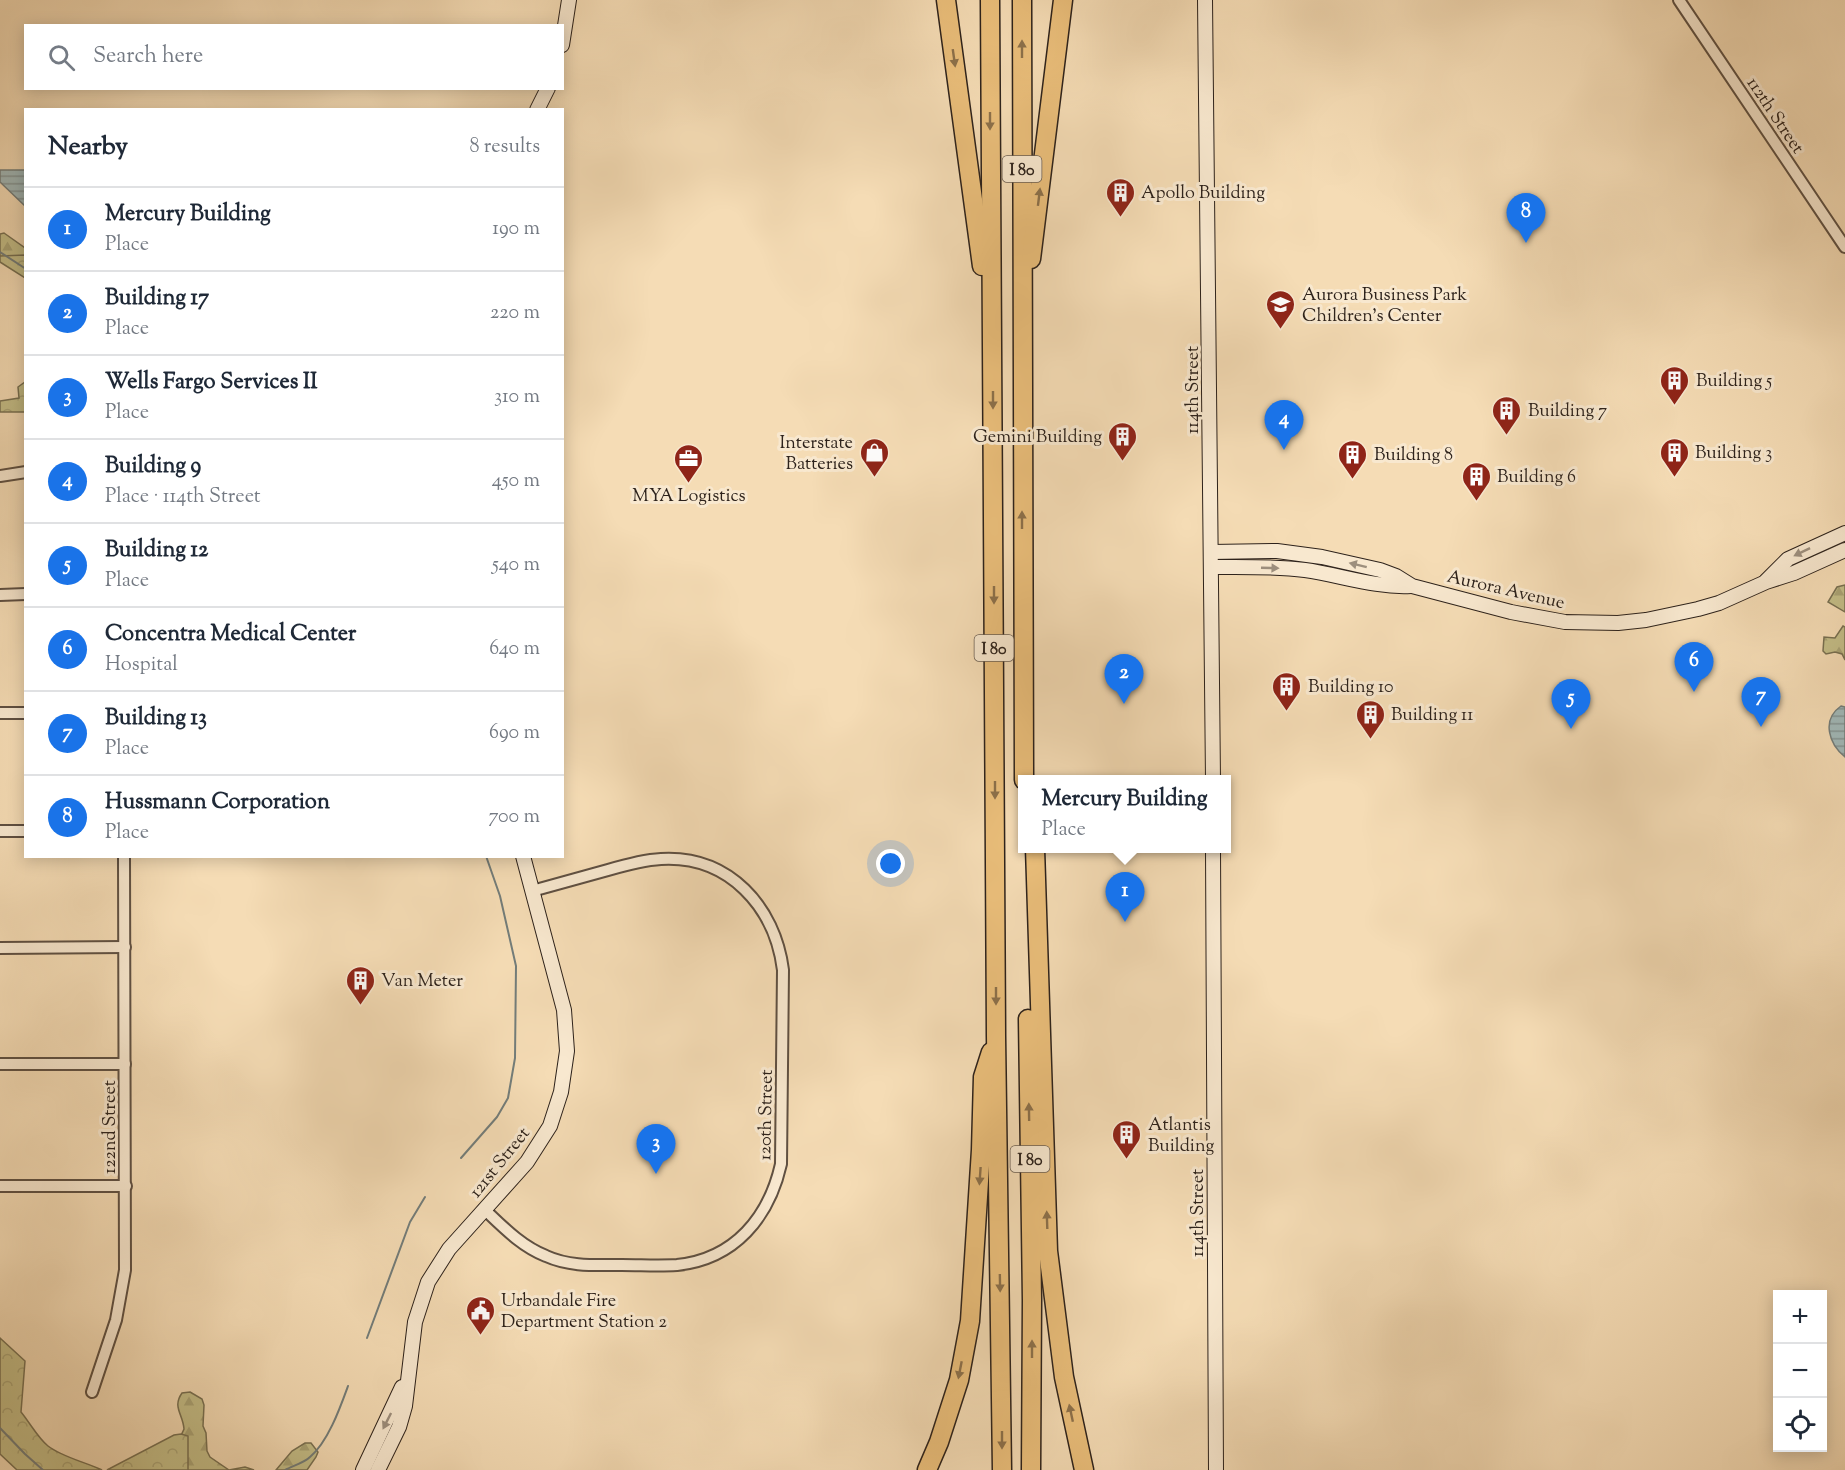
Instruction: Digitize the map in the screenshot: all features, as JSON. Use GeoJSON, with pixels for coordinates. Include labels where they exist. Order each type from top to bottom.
{"type":"FeatureCollection","features":[{"type":"Feature","properties":{"kind":"highway"},"geometry":{"type":"LineString","coordinates":[[946,0],[992,341]]}},
{"type":"Feature","properties":{"kind":"highway","name":"I 80"},"geometry":{"type":"LineString","coordinates":[[990,0],[996,1036],[1002,1470]]}},
{"type":"Feature","properties":{"kind":"highway","name":"I 80"},"geometry":{"type":"LineString","coordinates":[[1022,0],[1024,775]]}},
{"type":"Feature","properties":{"kind":"highway"},"geometry":{"type":"LineString","coordinates":[[1022,338],[1063,0]]}},
{"type":"Feature","properties":{"kind":"highway"},"geometry":{"type":"LineString","coordinates":[[1023,705],[1030,775]]}},
{"type":"Feature","properties":{"kind":"highway","name":"I 80"},"geometry":{"type":"LineString","coordinates":[[1025,853],[1032,1300],[1031,1470]]}},
{"type":"Feature","properties":{"kind":"highway"},"geometry":{"type":"LineString","coordinates":[[1035,853],[1048,1251],[1064,1377],[1084,1470]]}},
{"type":"Feature","properties":{"kind":"highway"},"geometry":{"type":"LineString","coordinates":[[927,1470],[939,1442],[958,1380],[970,1321],[981,1150],[983,1077],[996,1036]]}},
{"type":"Feature","properties":{"kind":"street"},"geometry":{"type":"LineString","coordinates":[[564,32],[569,0]]}},
{"type":"Feature","properties":{"kind":"street","name":"114th Street"},"geometry":{"type":"LineString","coordinates":[[1205,0],[1213,775]]}},
{"type":"Feature","properties":{"kind":"street","name":"112th Street"},"geometry":{"type":"LineString","coordinates":[[1679,0],[1845,247]]}},
{"type":"Feature","properties":{"kind":"street"},"geometry":{"type":"LineString","coordinates":[[538,108],[547,90]]}},
{"type":"Feature","properties":{"kind":"street"},"geometry":{"type":"LineString","coordinates":[[0,476],[24,472]]}},
{"type":"Feature","properties":{"kind":"street","name":"Aurora Avenue"},"geometry":{"type":"LineString","coordinates":[[1766,582],[1788,559],[1845,533]]}},
{"type":"Feature","properties":{"kind":"street","name":"Aurora Avenue"},"geometry":{"type":"LineString","coordinates":[[1211,567],[1274,567],[1302,570],[1391,587],[1412,586],[1536,618],[1565,622],[1618,623],[1646,620],[1719,603],[1845,550]]}},
{"type":"Feature","properties":{"kind":"street","name":"Aurora Avenue"},"geometry":{"type":"LineString","coordinates":[[1211,552],[1277,551],[1322,557],[1380,570],[1412,586]]}},
{"type":"Feature","properties":{"kind":"street"},"geometry":{"type":"LineString","coordinates":[[0,595],[24,594]]}},
{"type":"Feature","properties":{"kind":"street"},"geometry":{"type":"LineString","coordinates":[[0,713],[24,713]]}},
{"type":"Feature","properties":{"kind":"street"},"geometry":{"type":"LineString","coordinates":[[0,831],[24,831]]}},
{"type":"Feature","properties":{"kind":"street","name":"114th Street"},"geometry":{"type":"LineString","coordinates":[[1213,853],[1216,1470]]}},
{"type":"Feature","properties":{"kind":"street","name":"122nd Street"},"geometry":{"type":"LineString","coordinates":[[92,1392],[116,1320],[122,1295],[126,1251],[124,858]]}},
{"type":"Feature","properties":{"kind":"street","name":"121st Street"},"geometry":{"type":"LineString","coordinates":[[378,1470],[399,1427],[405,1406],[415,1322],[428,1282],[449,1249],[527,1162],[544,1136],[558,1102],[566,1071],[567,1030],[564,1010],[524,858]]}},
{"type":"Feature","properties":{"kind":"street","name":"120th Street"},"geometry":{"type":"LineString","coordinates":[[484,1209],[521,1243],[561,1262],[589,1265],[665,1265],[694,1262],[728,1248],[759,1219],[774,1191],[782,1164],[783,970],[773,929],[757,902],[735,881],[715,870],[695,862],[663,858],[532,891]]}},
{"type":"Feature","properties":{"kind":"street"},"geometry":{"type":"LineString","coordinates":[[0,948],[125,947]]}},
{"type":"Feature","properties":{"kind":"street"},"geometry":{"type":"LineString","coordinates":[[0,1064],[125,1064]]}},
{"type":"Feature","properties":{"kind":"street"},"geometry":{"type":"LineString","coordinates":[[0,1186],[126,1186]]}},
{"type":"Feature","properties":{"kind":"street","name":"121st Street"},"geometry":{"type":"LineString","coordinates":[[363,1470],[409,1371]]}},
{"type":"Feature","properties":{"kind":"green space"},"geometry":{"type":"Polygon","coordinates":[[[4,233],[24,247],[24,266],[0,260],[0,234],[4,233]]]}},
{"type":"Feature","properties":{"kind":"green space"},"geometry":{"type":"Polygon","coordinates":[[[24,255],[24,277],[0,262],[0,256],[24,255]]]}},
{"type":"Feature","properties":{"kind":"green space"},"geometry":{"type":"Polygon","coordinates":[[[24,383],[24,412],[0,412],[0,401],[19,398],[18,387],[24,383]]]}},
{"type":"Feature","properties":{"kind":"green space"},"geometry":{"type":"Polygon","coordinates":[[[1845,585],[1845,612],[1828,602],[1837,587],[1845,585]]]}},
{"type":"Feature","properties":{"kind":"green space"},"geometry":{"type":"Polygon","coordinates":[[[1843,626],[1845,627],[1845,660],[1842,654],[1835,652],[1826,654],[1823,651],[1824,637],[1835,638],[1843,626]]]}},
{"type":"Feature","properties":{"kind":"green space"},"geometry":{"type":"Polygon","coordinates":[[[0,1338],[25,1361],[21,1412],[37,1435],[54,1450],[102,1470],[17,1470],[0,1454],[0,1338]]]}},
{"type":"Feature","properties":{"kind":"green space"},"geometry":{"type":"Polygon","coordinates":[[[190,1392],[202,1399],[204,1405],[203,1426],[210,1457],[229,1470],[165,1470],[184,1429],[178,1407],[179,1398],[182,1393],[190,1392]]]}},
{"type":"Feature","properties":{"kind":"green space"},"geometry":{"type":"Polygon","coordinates":[[[174,1435],[188,1436],[188,1470],[107,1470],[174,1435]]]}},
{"type":"Feature","properties":{"kind":"green space"},"geometry":{"type":"Polygon","coordinates":[[[305,1443],[311,1443],[318,1452],[307,1470],[276,1470],[292,1451],[305,1443]]]}},
{"type":"Feature","properties":{"kind":"green space"},"geometry":{"type":"Polygon","coordinates":[[[245,1467],[254,1470],[229,1470],[245,1467]]]}},
{"type":"Feature","properties":{"kind":"water"},"geometry":{"type":"Polygon","coordinates":[[[0,170],[24,170],[24,205],[0,182],[0,170]]]}},
{"type":"Feature","properties":{"kind":"water"},"geometry":{"type":"Polygon","coordinates":[[[1841,706],[1845,707],[1845,757],[1831,739],[1829,725],[1831,718],[1841,706]]]}},
{"type":"Feature","properties":{"kind":"waterway"},"geometry":{"type":"LineString","coordinates":[[0,252],[24,268]]}},
{"type":"Feature","properties":{"kind":"waterway"},"geometry":{"type":"LineString","coordinates":[[461,1158],[497,1117],[508,1098],[515,1058],[516,966],[500,896],[487,858]]}},
{"type":"Feature","properties":{"kind":"waterway"},"geometry":{"type":"LineString","coordinates":[[367,1338],[410,1222],[425,1197]]}},
{"type":"Feature","properties":{"kind":"waterway"},"geometry":{"type":"LineString","coordinates":[[285,1470],[301,1463],[316,1451],[333,1424],[348,1386]]}},
{"type":"Feature","properties":{"kind":"waterway"},"geometry":{"type":"LineString","coordinates":[[0,1428],[43,1470]]}},
{"type":"Feature","properties":{"kind":"place","name":"Apollo Building"},"geometry":{"type":"Point","coordinates":[1120,218]}},
{"type":"Feature","properties":{"kind":"place","name":"Hussmann Corporation"},"geometry":{"type":"Point","coordinates":[1526,243]}},
{"type":"Feature","properties":{"kind":"place","name":"Aurora Business Park Children's Center"},"geometry":{"type":"Point","coordinates":[1281,330]}},
{"type":"Feature","properties":{"kind":"place","name":"Building 5"},"geometry":{"type":"Point","coordinates":[1675,406]}},
{"type":"Feature","properties":{"kind":"place","name":"Building 7"},"geometry":{"type":"Point","coordinates":[1507,436]}},
{"type":"Feature","properties":{"kind":"place","name":"Building 9"},"geometry":{"type":"Point","coordinates":[1284,450]}},
{"type":"Feature","properties":{"kind":"place","name":"Gemini Building"},"geometry":{"type":"Point","coordinates":[1123,462]}},
{"type":"Feature","properties":{"kind":"place","name":"Interstate Batteries"},"geometry":{"type":"Point","coordinates":[874,478]}},
{"type":"Feature","properties":{"kind":"place","name":"Building 3"},"geometry":{"type":"Point","coordinates":[1674,478]}},
{"type":"Feature","properties":{"kind":"place","name":"Building 8"},"geometry":{"type":"Point","coordinates":[1353,480]}},
{"type":"Feature","properties":{"kind":"place","name":"MYA Logistics"},"geometry":{"type":"Point","coordinates":[689,484]}},
{"type":"Feature","properties":{"kind":"place","name":"Building 6"},"geometry":{"type":"Point","coordinates":[1476,502]}},
{"type":"Feature","properties":{"kind":"place","name":"Concentra Medical Center"},"geometry":{"type":"Point","coordinates":[1694,692]}},
{"type":"Feature","properties":{"kind":"place","name":"Building 17"},"geometry":{"type":"Point","coordinates":[1124,704]}},
{"type":"Feature","properties":{"kind":"place","name":"Building 10"},"geometry":{"type":"Point","coordinates":[1287,712]}},
{"type":"Feature","properties":{"kind":"place","name":"Building 13"},"geometry":{"type":"Point","coordinates":[1761,727]}},
{"type":"Feature","properties":{"kind":"place","name":"Building 12"},"geometry":{"type":"Point","coordinates":[1571,729]}},
{"type":"Feature","properties":{"kind":"place","name":"Building 11"},"geometry":{"type":"Point","coordinates":[1370,740]}},
{"type":"Feature","properties":{"kind":"place","name":"Mercury Building"},"geometry":{"type":"Point","coordinates":[1125,922]}},
{"type":"Feature","properties":{"kind":"place","name":"Van Meter"},"geometry":{"type":"Point","coordinates":[360,1006]}},
{"type":"Feature","properties":{"kind":"place","name":"Atlantis Building"},"geometry":{"type":"Point","coordinates":[1127,1160]}},
{"type":"Feature","properties":{"kind":"place","name":"Wells Fargo Services II"},"geometry":{"type":"Point","coordinates":[656,1174]}},
{"type":"Feature","properties":{"kind":"place","name":"Urbandale Fire Department Station 2"},"geometry":{"type":"Point","coordinates":[480,1336]}}]}
